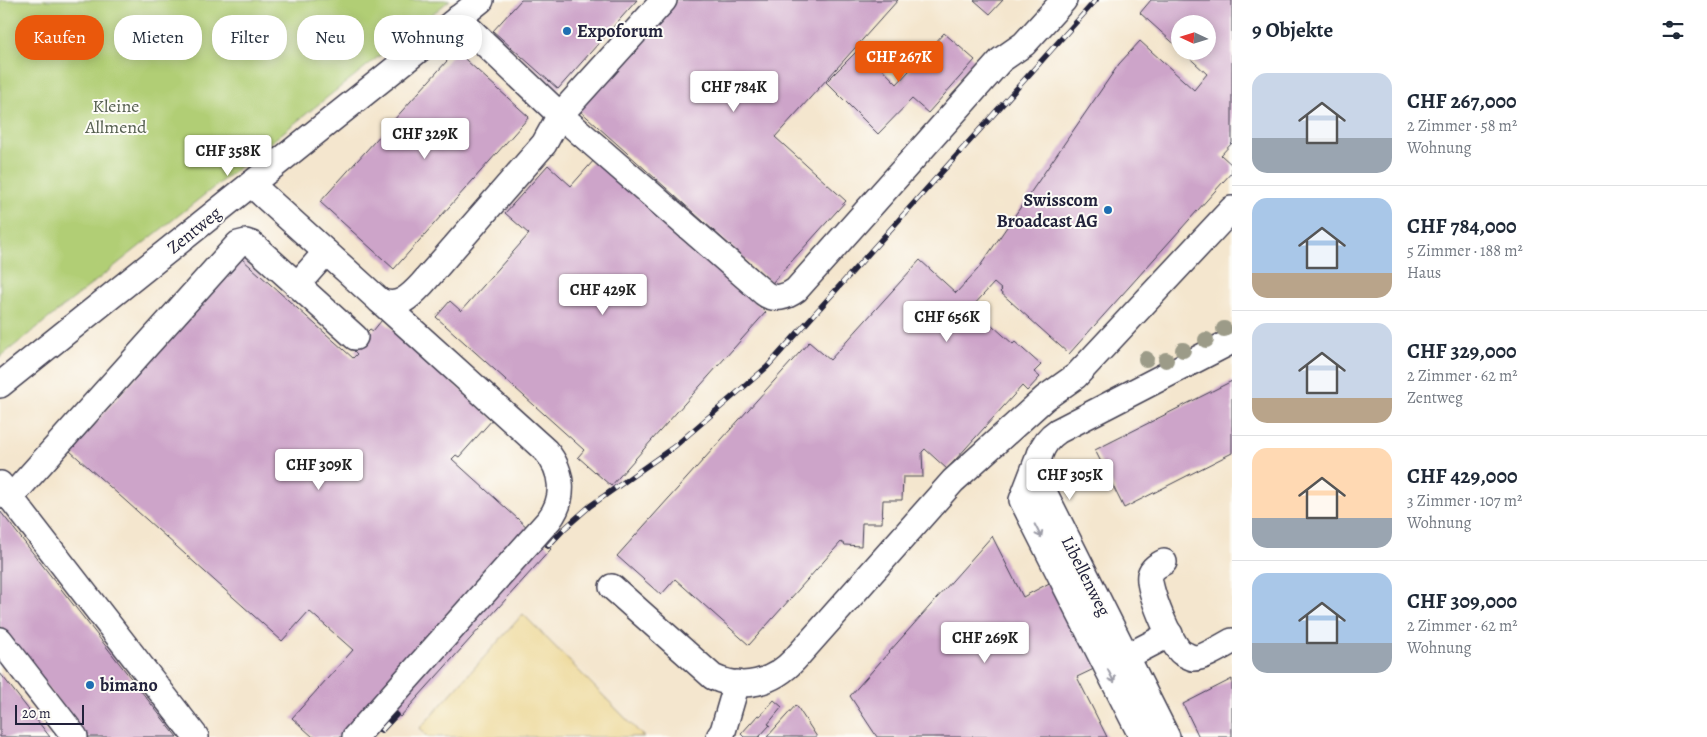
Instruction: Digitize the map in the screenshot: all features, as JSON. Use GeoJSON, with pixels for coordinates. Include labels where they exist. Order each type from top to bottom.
{"type":"FeatureCollection","features":[{"type":"Feature","properties":{"kind":"street","name":"Zentweg"},"geometry":{"type":"LineString","coordinates":[[462,15],[481,0]]}},
{"type":"Feature","properties":{"kind":"street"},"geometry":{"type":"LineString","coordinates":[[380,301],[392,304],[401,302],[410,296],[544,144],[560,115],[664,0]]}},
{"type":"Feature","properties":{"kind":"street"},"geometry":{"type":"LineString","coordinates":[[482,41],[560,115],[764,293],[773,297],[782,297],[796,290],[1001,60],[1024,44],[1064,0]]}},
{"type":"Feature","properties":{"kind":"street","name":"Zentweg"},"geometry":{"type":"LineString","coordinates":[[0,385],[406,60]]}},
{"type":"Feature","properties":{"kind":"street"},"geometry":{"type":"LineString","coordinates":[[251,184],[546,451],[559,471],[561,490],[556,509],[549,520],[355,737]]}},
{"type":"Feature","properties":{"kind":"street"},"geometry":{"type":"LineString","coordinates":[[612,587],[713,676],[723,681],[737,683],[764,681],[777,676],[791,664],[953,481],[1045,398],[1076,376],[1232,209]]}},
{"type":"Feature","properties":{"kind":"street"},"geometry":{"type":"LineString","coordinates":[[196,737],[5,491],[238,244],[246,242],[252,244],[355,337]]}},
{"type":"Feature","properties":{"kind":"street"},"geometry":{"type":"LineString","coordinates":[[297,285],[326,252]]}},
{"type":"Feature","properties":{"kind":"street"},"geometry":{"type":"LineString","coordinates":[[1142,737],[1022,500],[1039,454],[1046,442],[1058,431],[1232,341]]}},
{"type":"Feature","properties":{"kind":"street","name":"Libellenweg"},"geometry":{"type":"LineString","coordinates":[[1039,454],[1037,467],[1040,484],[1167,737]]}},
{"type":"Feature","properties":{"kind":"street"},"geometry":{"type":"LineString","coordinates":[[1164,562],[1154,567],[1150,574],[1150,586],[1170,634],[1182,653],[1193,658],[1204,655],[1232,641]]}},
{"type":"Feature","properties":{"kind":"street"},"geometry":{"type":"LineString","coordinates":[[1126,656],[1170,634]]}},
{"type":"Feature","properties":{"kind":"street"},"geometry":{"type":"LineString","coordinates":[[0,640],[75,737]]}},
{"type":"Feature","properties":{"kind":"street"},"geometry":{"type":"LineString","coordinates":[[719,737],[723,731],[737,683]]}},
{"type":"Feature","properties":{"kind":"green space","name":"Kleine Allmend"},"geometry":{"type":"Polygon","coordinates":[[[0,0],[450,0],[431,15],[374,15],[374,60],[0,357],[0,0]]]}},
{"type":"Feature","properties":{"kind":"sand"},"geometry":{"type":"Polygon","coordinates":[[[523,614],[644,737],[427,737],[420,728],[523,614]]]}},
{"type":"Feature","properties":{"kind":"building"},"geometry":{"type":"Polygon","coordinates":[[[521,0],[637,0],[558,89],[493,31],[521,0]]]}},
{"type":"Feature","properties":{"kind":"building"},"geometry":{"type":"Polygon","coordinates":[[[677,0],[898,0],[775,137],[846,201],[772,283],[578,109],[677,0]]]}},
{"type":"Feature","properties":{"kind":"building"},"geometry":{"type":"Polygon","coordinates":[[[974,0],[1003,0],[990,14],[974,0]]]}},
{"type":"Feature","properties":{"kind":"building"},"geometry":{"type":"Polygon","coordinates":[[[1151,0],[1232,0],[1232,143],[1221,155],[1232,165],[1232,172],[1069,354],[1000,292],[1002,290],[994,283],[972,307],[1013,344],[1015,342],[1041,365],[1034,372],[1040,377],[1027,391],[1022,386],[947,469],[925,449],[922,452],[923,477],[903,477],[902,500],[883,500],[882,523],[862,523],[861,546],[845,545],[841,542],[749,645],[675,579],[661,595],[617,556],[809,342],[830,360],[920,260],[956,293],[978,269],[1119,64],[1140,41],[1194,90],[1207,74],[1192,60],[1216,60],[1216,15],[1171,15],[1171,41],[1140,13],[1151,0]]]}},
{"type":"Feature","properties":{"kind":"building"},"geometry":{"type":"Polygon","coordinates":[[[944,33],[975,60],[928,113],[912,99],[878,134],[826,82],[861,47],[897,84],[944,33]]]}},
{"type":"Feature","properties":{"kind":"building"},"geometry":{"type":"Polygon","coordinates":[[[448,60],[466,60],[529,117],[394,269],[320,202],[448,60]]]}},
{"type":"Feature","properties":{"kind":"building"},"geometry":{"type":"Polygon","coordinates":[[[595,159],[766,312],[611,486],[578,457],[584,450],[436,317],[450,301],[461,311],[529,234],[505,213],[548,165],[571,186],[595,159]]]}},
{"type":"Feature","properties":{"kind":"building"},"geometry":{"type":"Polygon","coordinates":[[[242,259],[353,358],[357,354],[354,351],[367,338],[364,335],[370,329],[373,331],[382,320],[493,419],[459,457],[456,455],[452,459],[551,549],[400,717],[394,712],[372,737],[313,737],[292,718],[353,650],[309,611],[282,641],[70,451],[242,259]]]}},
{"type":"Feature","properties":{"kind":"building"},"geometry":{"type":"Polygon","coordinates":[[[1232,381],[1232,453],[1124,508],[1095,450],[1232,381]]]}},
{"type":"Feature","properties":{"kind":"building"},"geometry":{"type":"Polygon","coordinates":[[[0,511],[177,737],[86,737],[0,627],[0,511]]]}},
{"type":"Feature","properties":{"kind":"building"},"geometry":{"type":"Polygon","coordinates":[[[992,536],[1023,597],[1055,580],[1098,667],[1077,677],[1107,737],[877,737],[850,696],[992,536]]]}},
{"type":"Feature","properties":{"kind":"building"},"geometry":{"type":"Polygon","coordinates":[[[0,673],[50,737],[0,737],[0,673]]]}},
{"type":"Feature","properties":{"kind":"building"},"geometry":{"type":"Polygon","coordinates":[[[1232,679],[1232,737],[1199,737],[1183,704],[1232,679]]]}},
{"type":"Feature","properties":{"kind":"building"},"geometry":{"type":"Polygon","coordinates":[[[774,700],[782,707],[768,724],[770,725],[759,737],[744,737],[741,734],[774,700]]]}},
{"type":"Feature","properties":{"kind":"building"},"geometry":{"type":"Polygon","coordinates":[[[796,705],[817,737],[767,737],[796,705]]]}},
{"type":"Feature","properties":{"kind":"railway"},"geometry":{"type":"LineString","coordinates":[[548,546],[590,506],[675,446],[767,367],[1096,0]]}},
{"type":"Feature","properties":{"kind":"railway"},"geometry":{"type":"LineString","coordinates":[[381,731],[396,715]]}},
{"type":"Feature","properties":{"kind":"place","name":"Expoforum"},"geometry":{"type":"Point","coordinates":[567,31]}},
{"type":"Feature","properties":{"kind":"place","name":"Swisscom Broadcast AG"},"geometry":{"type":"Point","coordinates":[1108,210]}},
{"type":"Feature","properties":{"kind":"place","name":"bimano"},"geometry":{"type":"Point","coordinates":[90,685]}}]}
